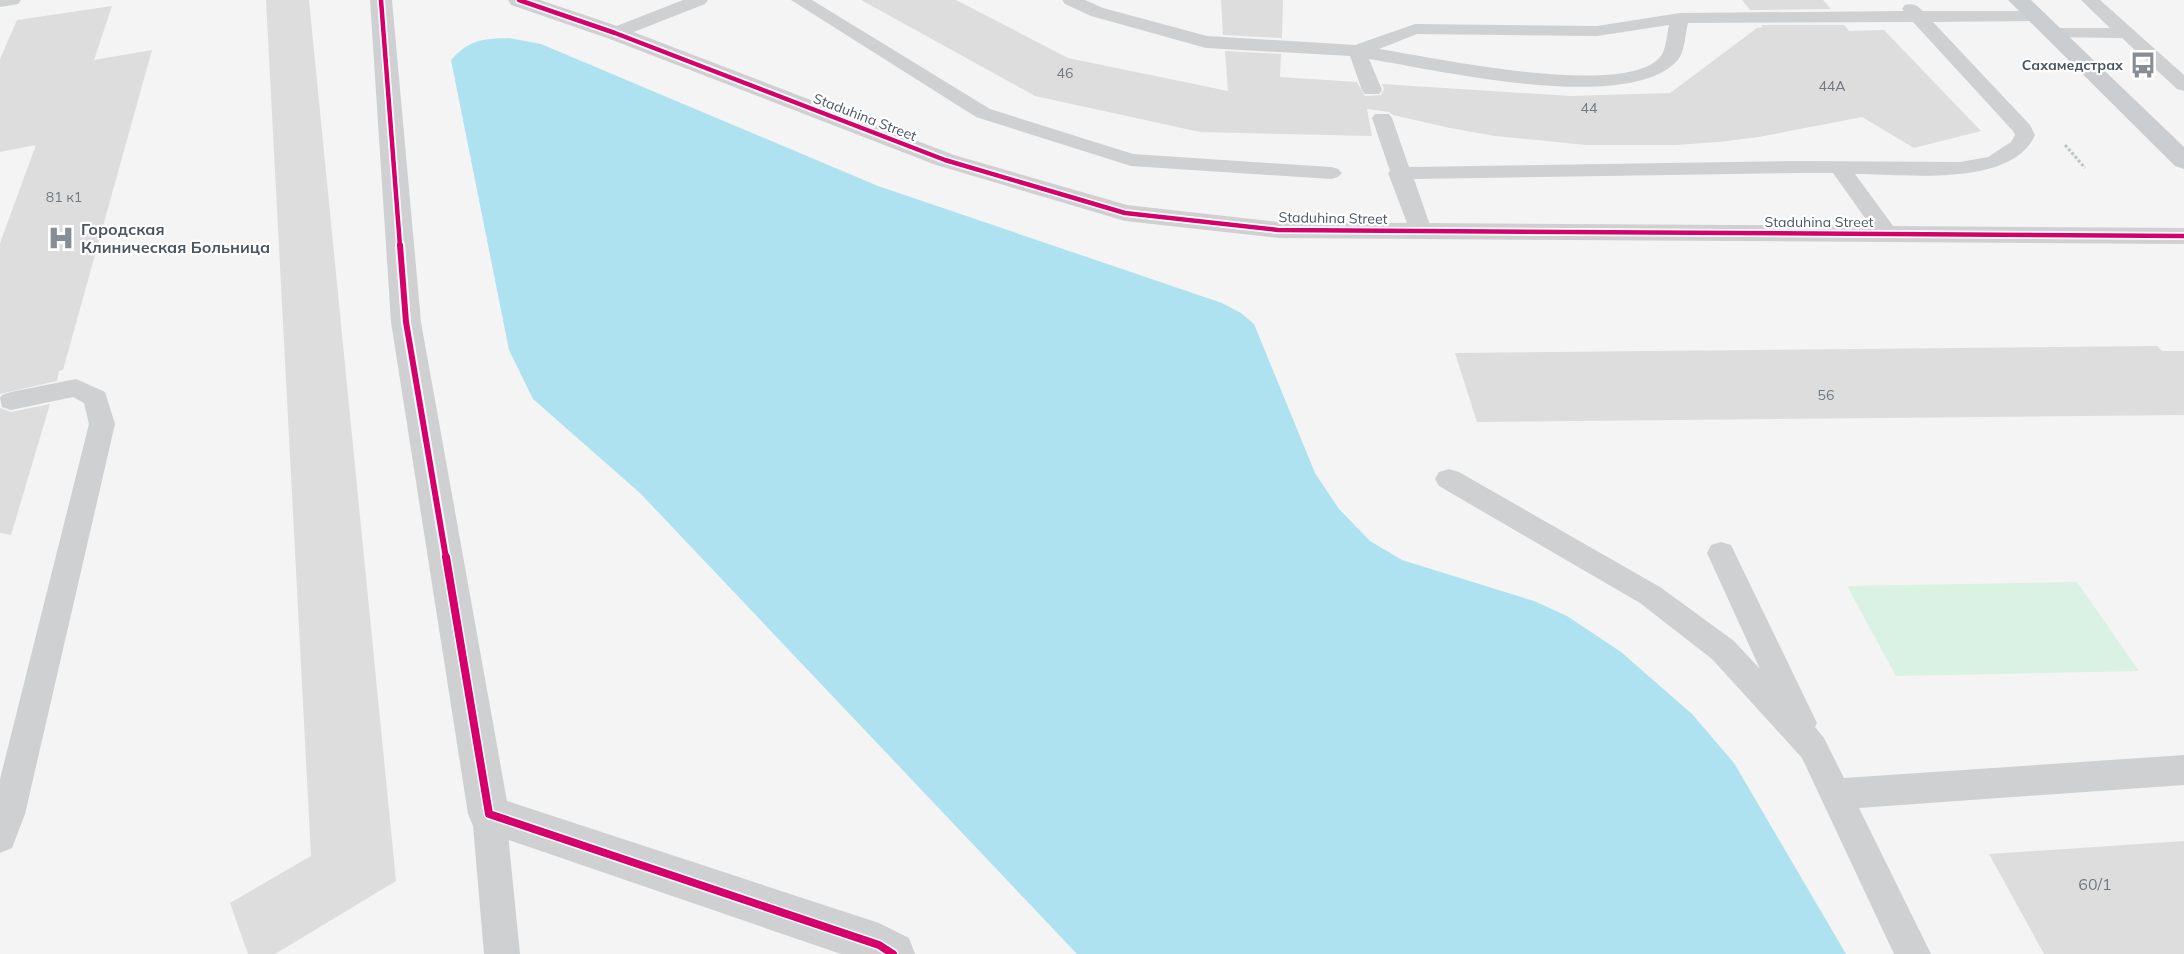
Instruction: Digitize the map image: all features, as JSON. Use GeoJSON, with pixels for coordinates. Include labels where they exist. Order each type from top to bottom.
{"type":"FeatureCollection","features":[{"type":"Feature","properties":{"kind":"main road"},"geometry":{"type":"LineString","coordinates":[[2019,0],[2184,161]]}},
{"type":"Feature","properties":{"kind":"street"},"geometry":{"type":"LineString","coordinates":[[381,0],[406,322],[489,814],[879,945],[893,954]]}},
{"type":"Feature","properties":{"kind":"street","name":"Staduhina Street"},"geometry":{"type":"LineString","coordinates":[[519,0],[615,33],[945,160],[1125,213],[1278,230],[2184,236]]}},
{"type":"Feature","properties":{"kind":"lane"},"geometry":{"type":"LineString","coordinates":[[0,2],[12,0]]}},
{"type":"Feature","properties":{"kind":"lane"},"geometry":{"type":"LineString","coordinates":[[615,33],[699,0]]}},
{"type":"Feature","properties":{"kind":"lane"},"geometry":{"type":"LineString","coordinates":[[800,0],[983,113],[1131,160],[1331,173]]}},
{"type":"Feature","properties":{"kind":"lane"},"geometry":{"type":"LineString","coordinates":[[1071,0],[1097,12],[1206,42],[1357,51],[1544,81],[1601,82],[1629,78],[1659,68],[1671,57],[1680,18]]}},
{"type":"Feature","properties":{"kind":"lane"},"geometry":{"type":"LineString","coordinates":[[1399,173],[1839,166],[1960,168],[1995,162],[2020,146],[2025,135],[2023,129],[1902,0]]}},
{"type":"Feature","properties":{"kind":"lane"},"geometry":{"type":"LineString","coordinates":[[2090,0],[2184,85]]}},
{"type":"Feature","properties":{"kind":"lane"},"geometry":{"type":"LineString","coordinates":[[1357,51],[1415,29],[1597,31],[1680,18],[1918,17],[2044,24],[2126,33]]}},
{"type":"Feature","properties":{"kind":"lane"},"geometry":{"type":"LineString","coordinates":[[1357,51],[1372,90]]}},
{"type":"Feature","properties":{"kind":"lane"},"geometry":{"type":"LineString","coordinates":[[1382,118],[1399,173],[1421,231]]}},
{"type":"Feature","properties":{"kind":"lane"},"geometry":{"type":"LineString","coordinates":[[1839,166],[1888,234]]}},
{"type":"Feature","properties":{"kind":"lane"},"geometry":{"type":"LineString","coordinates":[[0,837],[8,814],[102,424],[96,398],[76,388],[11,400]]}},
{"type":"Feature","properties":{"kind":"lane"},"geometry":{"type":"LineString","coordinates":[[1449,479],[1650,595],[1723,650],[1813,748]]}},
{"type":"Feature","properties":{"kind":"lane"},"geometry":{"type":"LineString","coordinates":[[1721,553],[1913,954]]}},
{"type":"Feature","properties":{"kind":"lane"},"geometry":{"type":"LineString","coordinates":[[1835,794],[2184,770]]}},
{"type":"Feature","properties":{"kind":"lane"},"geometry":{"type":"LineString","coordinates":[[489,814],[502,954]]}},
{"type":"Feature","properties":{"kind":"path"},"geometry":{"type":"LineString","coordinates":[[2065,145],[2085,168]]}},
{"type":"Feature","properties":{"kind":"green space"},"geometry":{"type":"Polygon","coordinates":[[[2077,582],[2139,671],[1896,676],[1847,586],[2077,582]]]}},
{"type":"Feature","properties":{"kind":"water"},"geometry":{"type":"Polygon","coordinates":[[[509,38],[541,44],[878,186],[1222,303],[1241,313],[1254,324],[1315,473],[1339,509],[1370,541],[1402,560],[1534,601],[1567,616],[1621,652],[1692,714],[1734,763],[1846,954],[1077,954],[640,493],[533,399],[509,350],[451,60],[471,44],[509,38]]]}},
{"type":"Feature","properties":{"kind":"building"},"geometry":{"type":"Polygon","coordinates":[[[266,0],[309,0],[396,881],[275,954],[248,954],[230,903],[311,856],[266,0]]]}},
{"type":"Feature","properties":{"kind":"building"},"geometry":{"type":"Polygon","coordinates":[[[861,0],[956,0],[1068,58],[1228,91],[1225,51],[1281,54],[1280,77],[1357,82],[1365,96],[1381,95],[1384,89],[1382,84],[1571,96],[1670,93],[1757,28],[1763,27],[1761,25],[1844,25],[1849,31],[1884,30],[1981,131],[1914,148],[1862,117],[1759,137],[1719,142],[1676,145],[1586,145],[1495,136],[1367,109],[1372,136],[1200,132],[1035,96],[861,0]]]}},
{"type":"Feature","properties":{"kind":"building"},"geometry":{"type":"Polygon","coordinates":[[[1221,0],[1283,0],[1282,38],[1223,35],[1221,0]]]}},
{"type":"Feature","properties":{"kind":"building"},"geometry":{"type":"Polygon","coordinates":[[[1742,0],[1823,0],[1831,9],[1750,10],[1742,0]]]}},
{"type":"Feature","properties":{"kind":"building"},"geometry":{"type":"Polygon","coordinates":[[[112,6],[94,60],[152,50],[63,370],[59,371],[57,381],[0,394],[0,243],[36,145],[0,152],[0,59],[17,20],[112,6]]]}},
{"type":"Feature","properties":{"kind":"building"},"geometry":{"type":"Polygon","coordinates":[[[2157,346],[2162,351],[2184,351],[2184,415],[1477,422],[1455,353],[2157,346]]]}},
{"type":"Feature","properties":{"kind":"building"},"geometry":{"type":"Polygon","coordinates":[[[50,404],[11,535],[0,533],[0,408],[11,412],[50,404]]]}},
{"type":"Feature","properties":{"kind":"building"},"geometry":{"type":"Polygon","coordinates":[[[2184,841],[2184,954],[2044,954],[1989,854],[2184,841]]]}},
{"type":"Feature","properties":{"kind":"cycle path"},"geometry":{"type":"LineString","coordinates":[[381,0],[406,322],[489,814],[879,945],[893,954]]}},
{"type":"Feature","properties":{"kind":"cycle path"},"geometry":{"type":"LineString","coordinates":[[519,0],[615,33],[945,160],[1125,213],[1278,230],[2184,236]]}},
{"type":"Feature","properties":{"kind":"place","name":"Сахамедстрах"},"geometry":{"type":"Point","coordinates":[2143,65]}},
{"type":"Feature","properties":{"kind":"place","name":"Городская Клиническая Больница"},"geometry":{"type":"Point","coordinates":[61,238]}}]}
